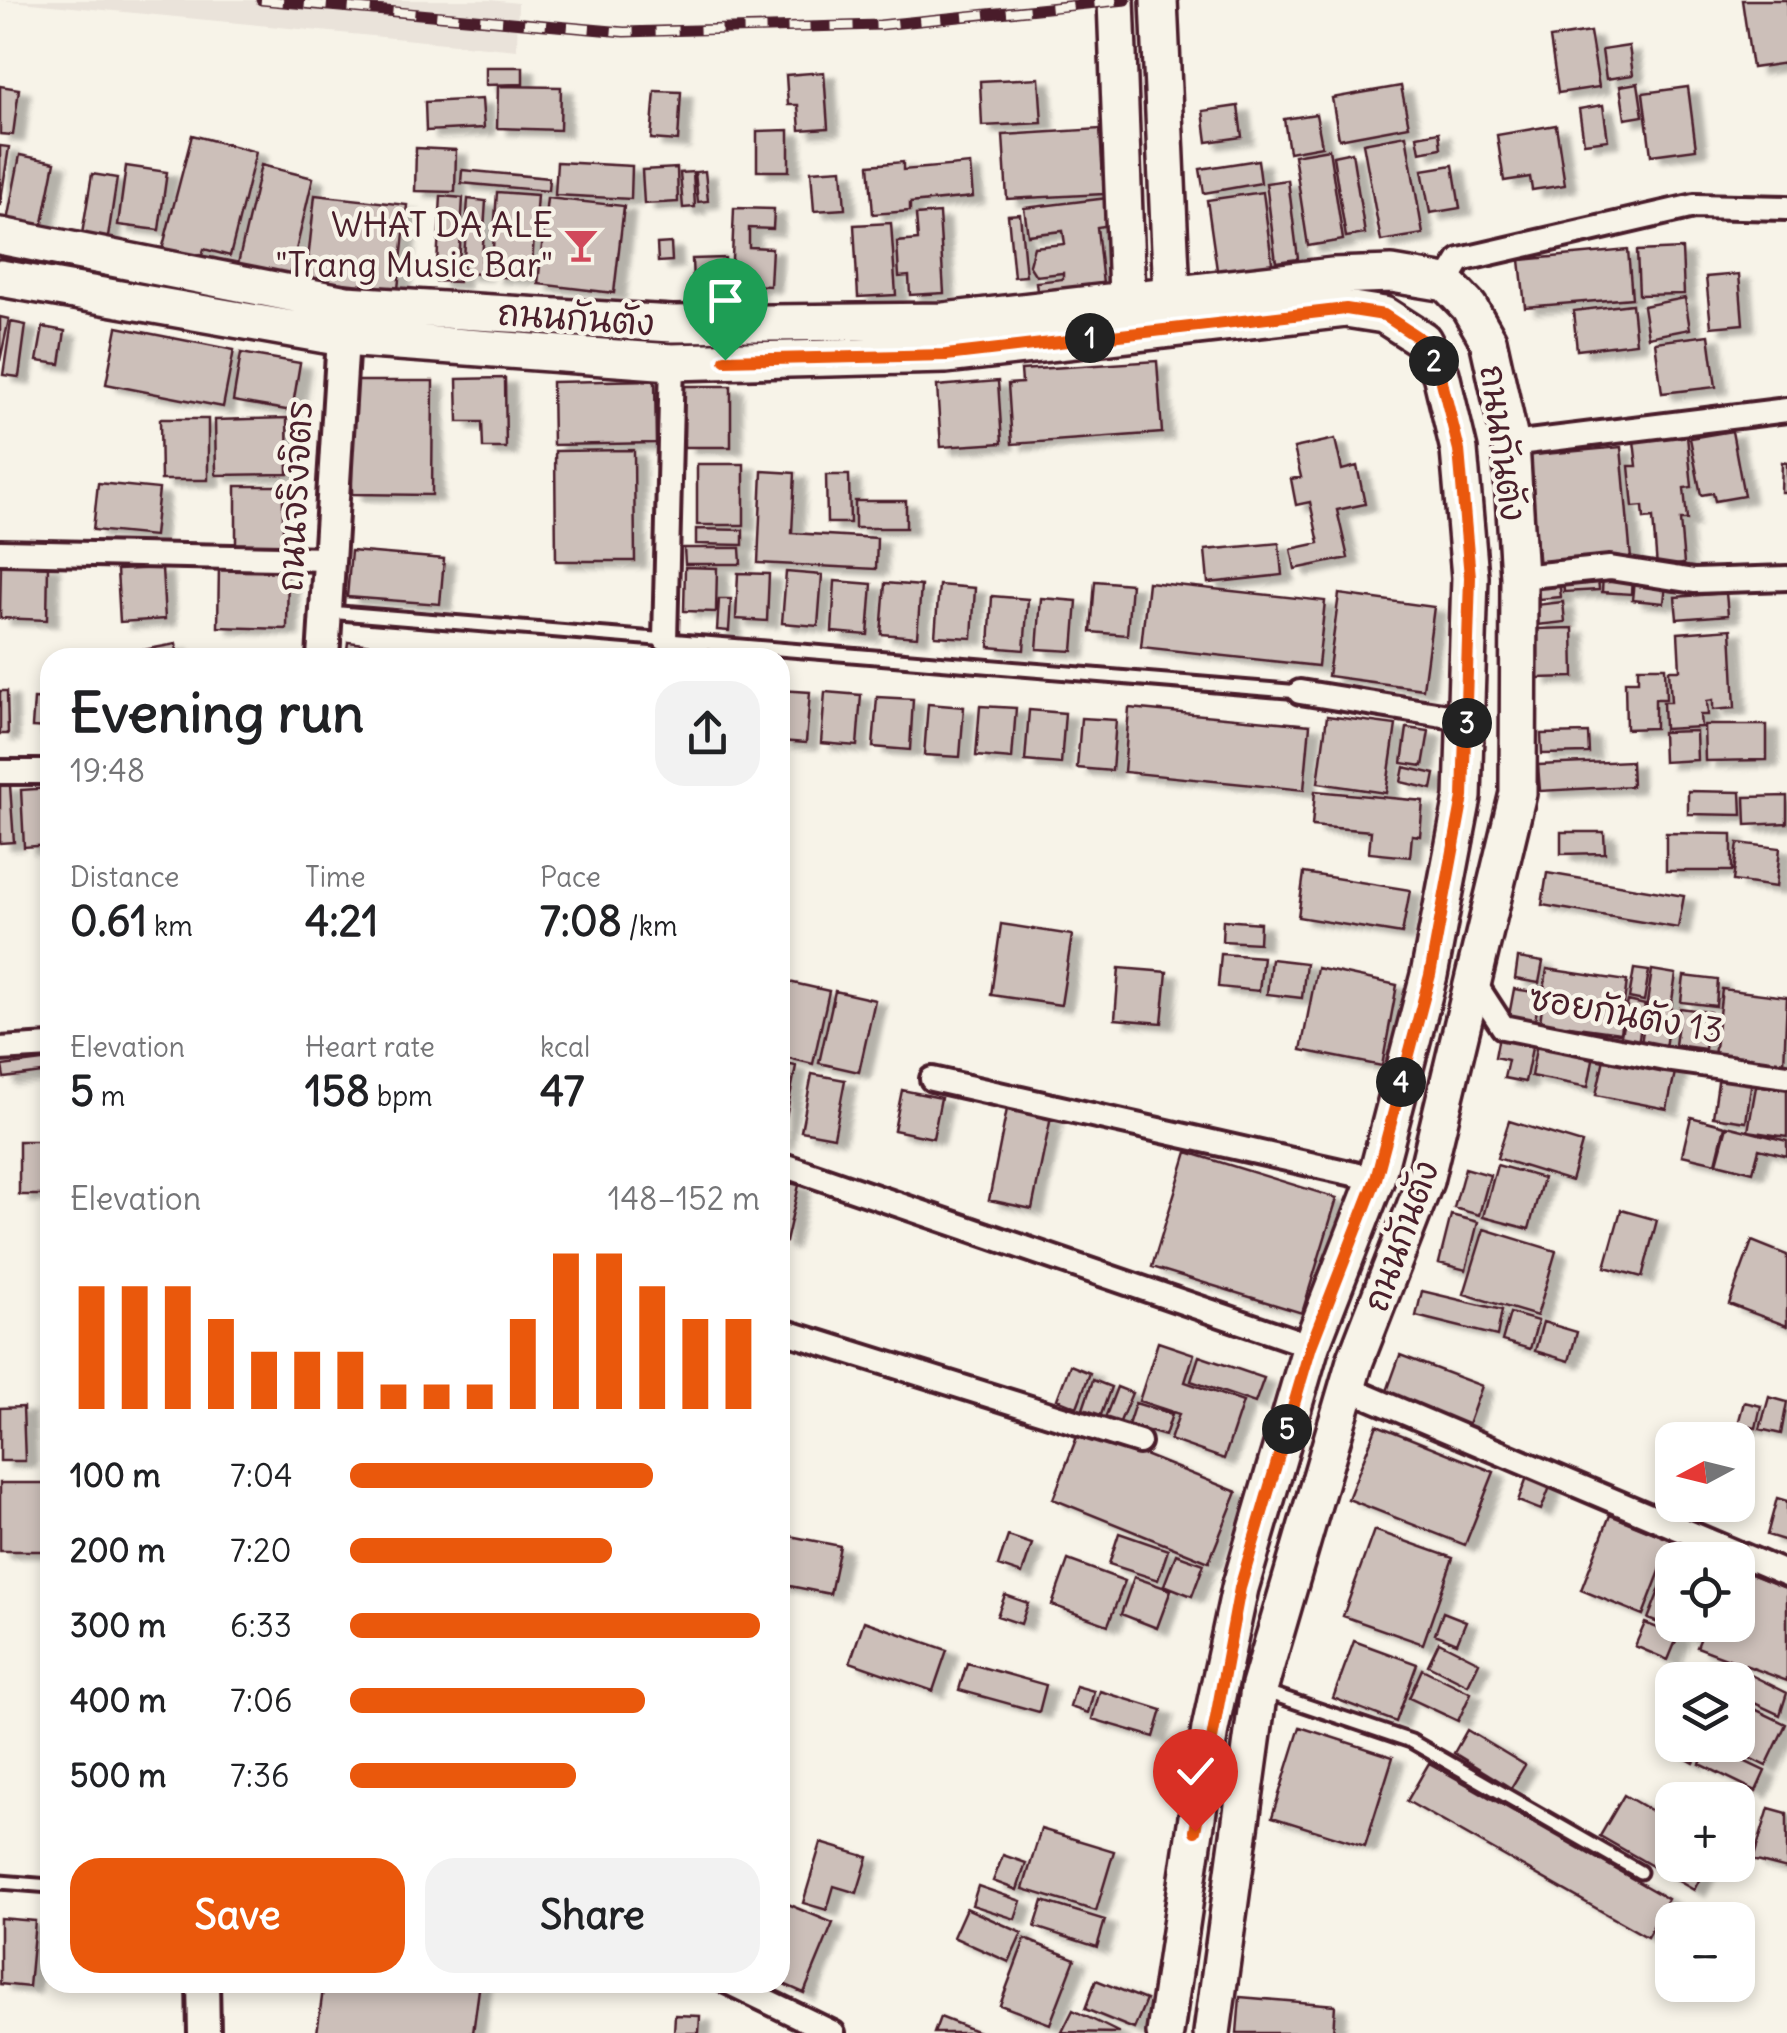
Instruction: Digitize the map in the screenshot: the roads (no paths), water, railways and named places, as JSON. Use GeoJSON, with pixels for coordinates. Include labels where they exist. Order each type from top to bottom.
{"type":"FeatureCollection","features":[{"type":"Feature","properties":{"kind":"main road"},"geometry":{"type":"LineString","coordinates":[[1116,0],[1127,316]]}},
{"type":"Feature","properties":{"kind":"main road"},"geometry":{"type":"LineString","coordinates":[[1159,0],[1172,311]]}},
{"type":"Feature","properties":{"kind":"main road","name":"ถนนกันตัง"},"geometry":{"type":"LineString","coordinates":[[0,236],[344,321],[726,324],[1346,309],[1384,315],[1422,340],[1440,374],[1459,450],[1470,577],[1463,797],[1430,975],[1376,1179],[1311,1346],[1240,1588],[1195,1831],[1165,2033]]}},
{"type":"Feature","properties":{"kind":"main road","name":"ถนนกันตัง"},"geometry":{"type":"LineString","coordinates":[[1172,311],[1333,276],[1392,274],[1446,282],[1470,306],[1488,340],[1511,444],[1519,577],[1518,794],[1476,984],[1425,1182],[1351,1375],[1260,1690],[1212,2033]]}},
{"type":"Feature","properties":{"kind":"main road","name":"ถนนกันตัง"},"geometry":{"type":"LineString","coordinates":[[0,278],[672,362],[946,355],[1127,316]]}},
{"type":"Feature","properties":{"kind":"main road"},"geometry":{"type":"LineString","coordinates":[[725,360],[726,324]]}},
{"type":"Feature","properties":{"kind":"main road"},"geometry":{"type":"LineString","coordinates":[[1470,577],[1519,577]]}},
{"type":"Feature","properties":{"kind":"main road"},"geometry":{"type":"LineString","coordinates":[[1430,975],[1476,984]]}},
{"type":"Feature","properties":{"kind":"main road"},"geometry":{"type":"LineString","coordinates":[[1311,1346],[1351,1375]]}},
{"type":"Feature","properties":{"kind":"main road"},"geometry":{"type":"LineString","coordinates":[[1195,1831],[1238,1839]]}},
{"type":"Feature","properties":{"kind":"street"},"geometry":{"type":"LineString","coordinates":[[1446,282],[1460,260],[1694,206],[1787,208]]}},
{"type":"Feature","properties":{"kind":"street","name":"ถนนจริงจิตร"},"geometry":{"type":"LineString","coordinates":[[323,648],[344,321]]}},
{"type":"Feature","properties":{"kind":"street"},"geometry":{"type":"LineString","coordinates":[[665,639],[672,362]]}},
{"type":"Feature","properties":{"kind":"street"},"geometry":{"type":"LineString","coordinates":[[1511,444],[1787,410]]}},
{"type":"Feature","properties":{"kind":"street"},"geometry":{"type":"LineString","coordinates":[[0,552],[328,558]]}},
{"type":"Feature","properties":{"kind":"street"},"geometry":{"type":"LineString","coordinates":[[1519,577],[1610,568],[1694,581],[1787,578]]}},
{"type":"Feature","properties":{"kind":"street"},"geometry":{"type":"LineString","coordinates":[[1300,692],[1468,720]]}},
{"type":"Feature","properties":{"kind":"street"},"geometry":{"type":"LineString","coordinates":[[0,772],[40,772]]}},
{"type":"Feature","properties":{"kind":"street","name":"ซอยกันตัง 13"},"geometry":{"type":"LineString","coordinates":[[1476,984],[1503,1026],[1666,1059],[1787,1076]]}},
{"type":"Feature","properties":{"kind":"street"},"geometry":{"type":"LineString","coordinates":[[0,1049],[40,1047]]}},
{"type":"Feature","properties":{"kind":"street"},"geometry":{"type":"LineString","coordinates":[[932,1079],[1376,1179]]}},
{"type":"Feature","properties":{"kind":"street"},"geometry":{"type":"LineString","coordinates":[[790,1167],[1311,1346]]}},
{"type":"Feature","properties":{"kind":"street"},"geometry":{"type":"LineString","coordinates":[[790,1333],[1138,1442]]}},
{"type":"Feature","properties":{"kind":"street"},"geometry":{"type":"LineString","coordinates":[[1351,1375],[1787,1574]]}},
{"type":"Feature","properties":{"kind":"street"},"geometry":{"type":"LineString","coordinates":[[203,1993],[204,2033]]}},
{"type":"Feature","properties":{"kind":"street"},"geometry":{"type":"LineString","coordinates":[[750,1993],[832,2033]]}},
{"type":"Feature","properties":{"kind":"lane"},"geometry":{"type":"LineString","coordinates":[[326,612],[773,648]]}},
{"type":"Feature","properties":{"kind":"lane"},"geometry":{"type":"LineString","coordinates":[[790,649],[1300,692]]}},
{"type":"Feature","properties":{"kind":"lane"},"geometry":{"type":"LineString","coordinates":[[1260,1690],[1410,1741],[1640,1872]]}},
{"type":"Feature","properties":{"kind":"lane"},"geometry":{"type":"LineString","coordinates":[[0,1882],[40,1885]]}},
{"type":"Feature","properties":{"kind":"railway"},"geometry":{"type":"LineString","coordinates":[[261,0],[624,32],[880,25],[1126,0]]}},
{"type":"Feature","properties":{"kind":"place","name":"WHAT DA ALE \"Trang Music Bar\""},"geometry":{"type":"Point","coordinates":[581,245]}}]}
